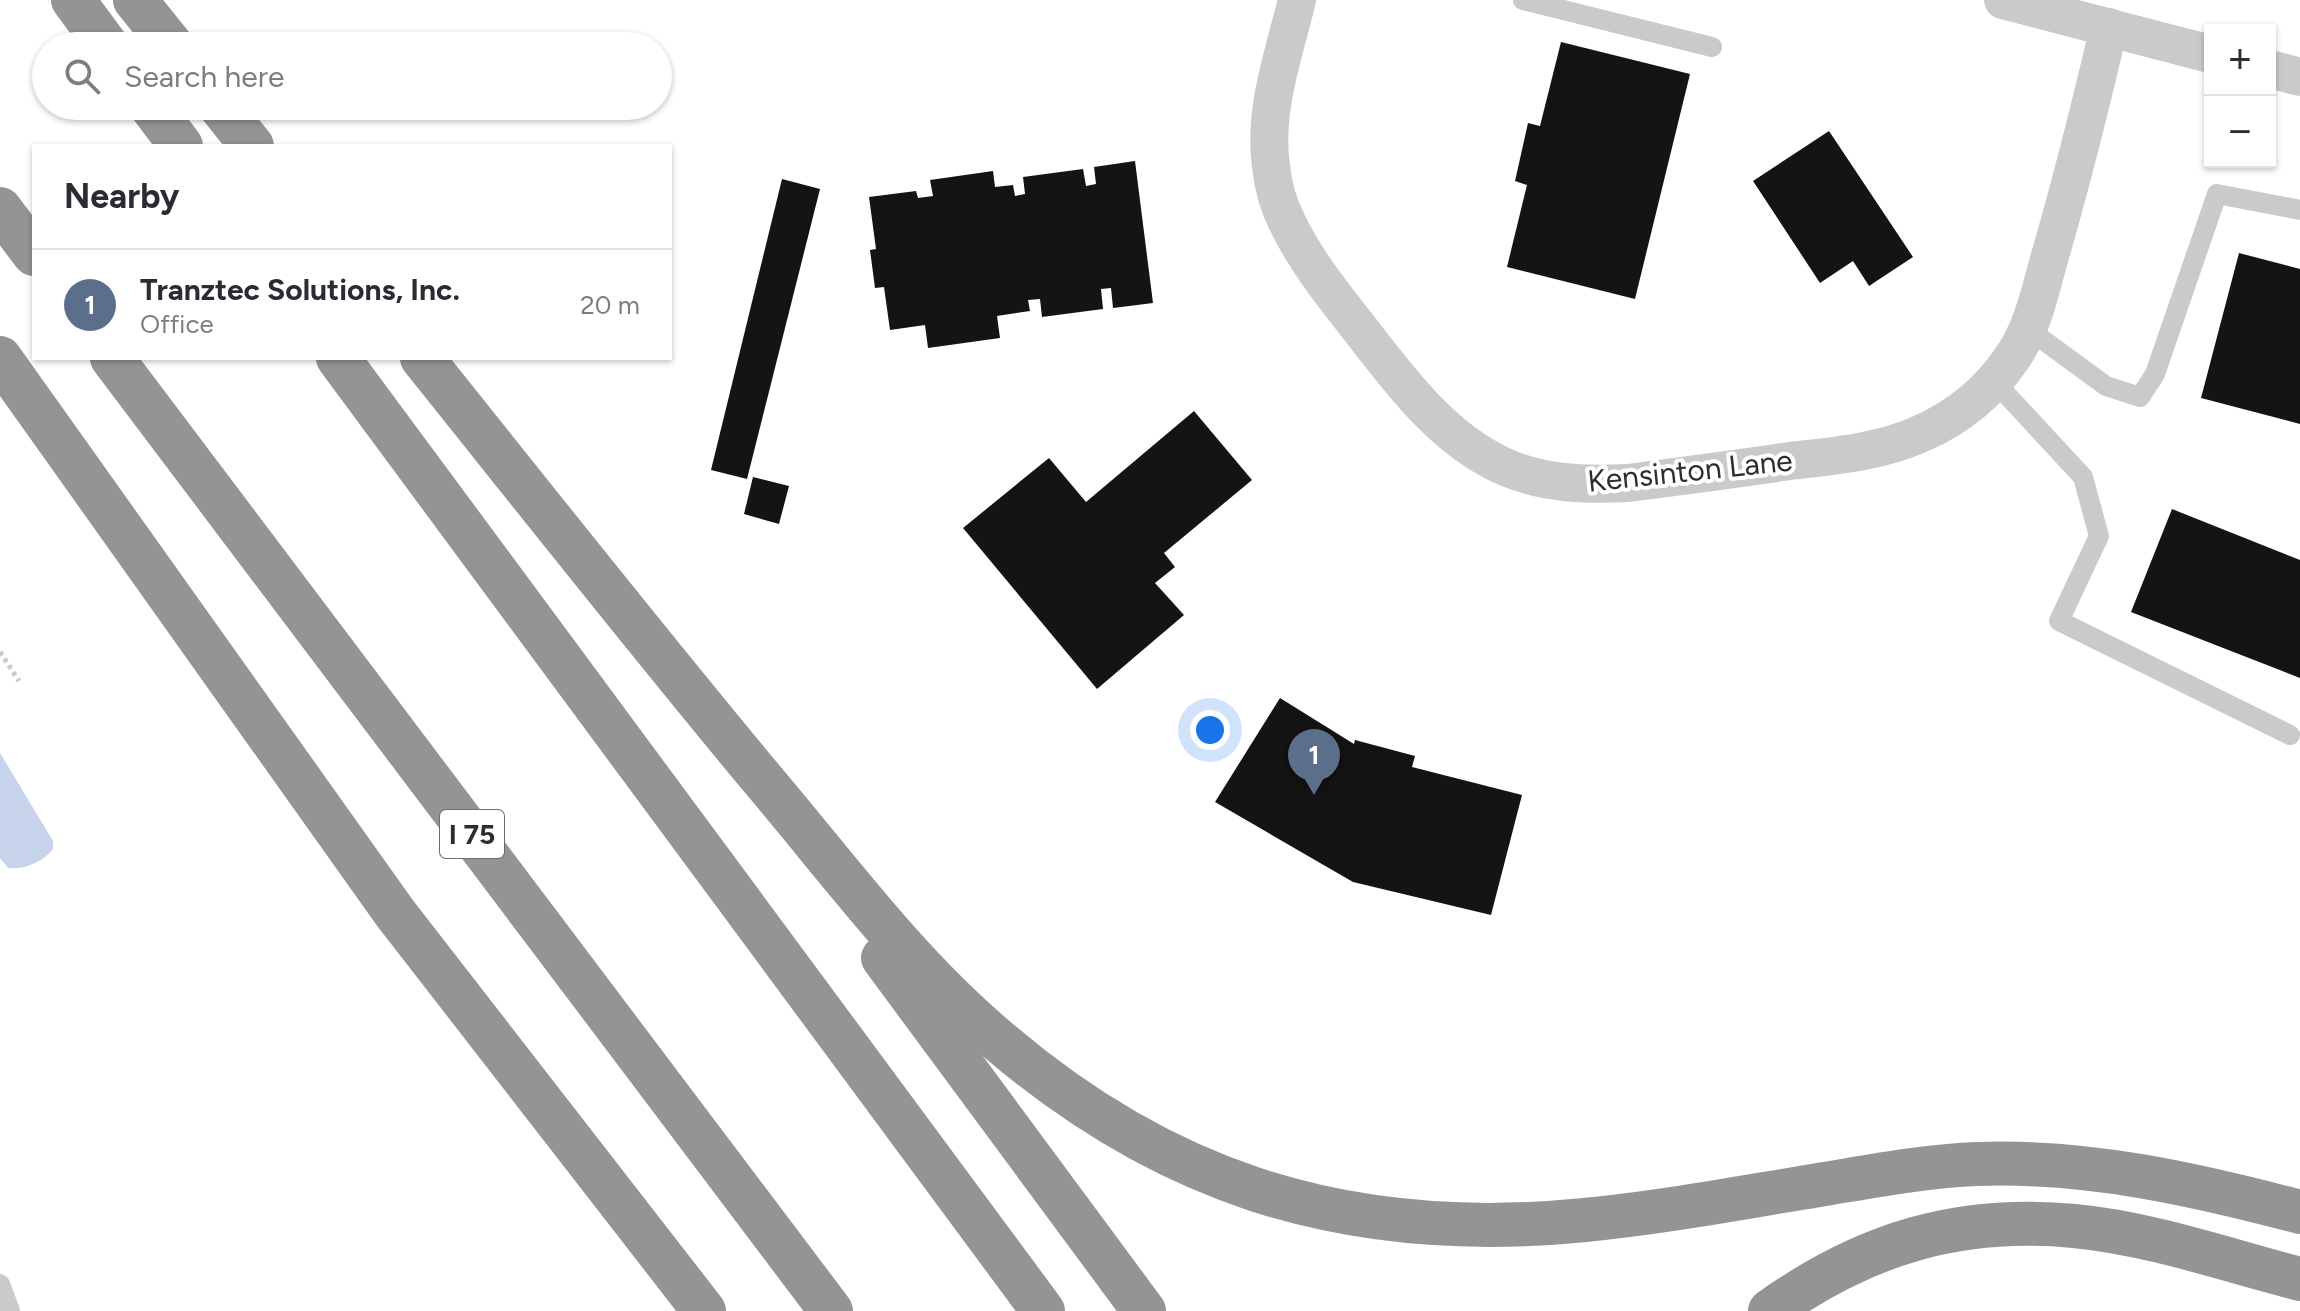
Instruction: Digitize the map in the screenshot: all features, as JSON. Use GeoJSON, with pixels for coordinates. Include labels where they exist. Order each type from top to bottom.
{"type":"FeatureCollection","features":[{"type":"Feature","properties":{"kind":"highway"},"geometry":{"type":"LineString","coordinates":[[73,0],[97,32]]}},
{"type":"Feature","properties":{"kind":"highway"},"geometry":{"type":"LineString","coordinates":[[135,0],[161,32]]}},
{"type":"Feature","properties":{"kind":"highway"},"geometry":{"type":"LineString","coordinates":[[162,120],[180,144]]}},
{"type":"Feature","properties":{"kind":"highway"},"geometry":{"type":"LineString","coordinates":[[231,120],[250,144]]}},
{"type":"Feature","properties":{"kind":"highway"},"geometry":{"type":"LineString","coordinates":[[0,209],[32,251]]}},
{"type":"Feature","properties":{"kind":"highway"},"geometry":{"type":"LineString","coordinates":[[0,358],[395,913],[704,1311]]}},
{"type":"Feature","properties":{"kind":"highway","name":"I 75"},"geometry":{"type":"LineString","coordinates":[[114,360],[831,1311]]}},
{"type":"Feature","properties":{"kind":"highway"},"geometry":{"type":"LineString","coordinates":[[339,360],[1043,1311]]}},
{"type":"Feature","properties":{"kind":"highway"},"geometry":{"type":"LineString","coordinates":[[424,360],[665,663],[891,932],[968,1014],[1031,1069],[1100,1118],[1174,1158],[1252,1190],[1347,1213],[1416,1223],[1500,1225],[1585,1220],[1891,1173],[1975,1164],[2058,1164],[2142,1175],[2300,1212]]}},
{"type":"Feature","properties":{"kind":"highway"},"geometry":{"type":"LineString","coordinates":[[665,663],[1144,1311]]}},
{"type":"Feature","properties":{"kind":"highway"},"geometry":{"type":"LineString","coordinates":[[1770,1311],[1808,1284],[1857,1258],[1909,1239],[1964,1227],[2019,1223],[2076,1226],[2131,1235],[2300,1279]]}},
{"type":"Feature","properties":{"kind":"street","name":"Kensinton Lane"},"geometry":{"type":"LineString","coordinates":[[1297,0],[1271,107],[1271,167],[1277,196],[1288,223],[1318,275],[1373,347],[1440,422],[1476,452],[1534,477],[1596,484],[1628,483],[1841,455],[1888,445],[1918,435],[1972,403],[2013,356],[2028,329],[2071,186],[2109,27]]}},
{"type":"Feature","properties":{"kind":"street"},"geometry":{"type":"LineString","coordinates":[[2003,0],[2204,52]]}},
{"type":"Feature","properties":{"kind":"street"},"geometry":{"type":"LineString","coordinates":[[2276,71],[2300,77]]}},
{"type":"Feature","properties":{"kind":"lane"},"geometry":{"type":"LineString","coordinates":[[1523,0],[1712,47]]}},
{"type":"Feature","properties":{"kind":"lane"},"geometry":{"type":"LineString","coordinates":[[2028,329],[2106,386],[2140,397],[2155,374],[2217,194],[2300,210]]}},
{"type":"Feature","properties":{"kind":"lane"},"geometry":{"type":"LineString","coordinates":[[1994,381],[2083,477],[2099,536],[2059,621],[2290,735]]}},
{"type":"Feature","properties":{"kind":"lane"},"geometry":{"type":"LineString","coordinates":[[0,1284],[10,1311]]}},
{"type":"Feature","properties":{"kind":"path"},"geometry":{"type":"LineString","coordinates":[[0,652],[19,681]]}},
{"type":"Feature","properties":{"kind":"water"},"geometry":{"type":"Polygon","coordinates":[[[0,753],[53,841],[53,849],[44,858],[20,868],[8,868],[0,858],[0,753]]]}},
{"type":"Feature","properties":{"kind":"building"},"geometry":{"type":"Polygon","coordinates":[[[1561,42],[1690,74],[1635,299],[1507,267],[1527,185],[1515,181],[1528,123],[1540,126],[1561,42]]]}},
{"type":"Feature","properties":{"kind":"building"},"geometry":{"type":"Polygon","coordinates":[[[1829,131],[1913,257],[1869,286],[1853,261],[1820,283],[1753,181],[1829,131]]]}},
{"type":"Feature","properties":{"kind":"building"},"geometry":{"type":"Polygon","coordinates":[[[1135,161],[1153,303],[1113,308],[1111,288],[1101,289],[1103,309],[1042,317],[1040,299],[1028,300],[1030,311],[997,316],[1000,338],[928,348],[925,325],[890,330],[884,287],[875,288],[870,250],[876,249],[869,197],[916,191],[918,198],[933,196],[930,180],[993,171],[995,187],[1013,185],[1015,196],[1025,194],[1023,177],[1083,169],[1086,186],[1096,184],[1094,167],[1135,161]]]}},
{"type":"Feature","properties":{"kind":"building"},"geometry":{"type":"Polygon","coordinates":[[[782,179],[820,189],[747,479],[711,470],[782,179]]]}},
{"type":"Feature","properties":{"kind":"building"},"geometry":{"type":"Polygon","coordinates":[[[2239,253],[2300,269],[2300,424],[2201,398],[2239,253]]]}},
{"type":"Feature","properties":{"kind":"building"},"geometry":{"type":"Polygon","coordinates":[[[1194,411],[1252,480],[1164,553],[1175,567],[1155,583],[1184,615],[1097,689],[963,528],[1049,458],[1086,502],[1194,411]]]}},
{"type":"Feature","properties":{"kind":"building"},"geometry":{"type":"Polygon","coordinates":[[[753,477],[789,486],[779,524],[744,514],[753,477]]]}},
{"type":"Feature","properties":{"kind":"building"},"geometry":{"type":"Polygon","coordinates":[[[2172,509],[2300,560],[2300,678],[2131,612],[2172,509]]]}},
{"type":"Feature","properties":{"kind":"building"},"geometry":{"type":"Polygon","coordinates":[[[1280,698],[1354,744],[1355,740],[1415,756],[1412,767],[1522,795],[1491,915],[1353,882],[1215,802],[1280,698]]]}},
{"type":"Feature","properties":{"kind":"place","name":"Tranztec Solutions, Inc."},"geometry":{"type":"Point","coordinates":[1314,795]}}]}
